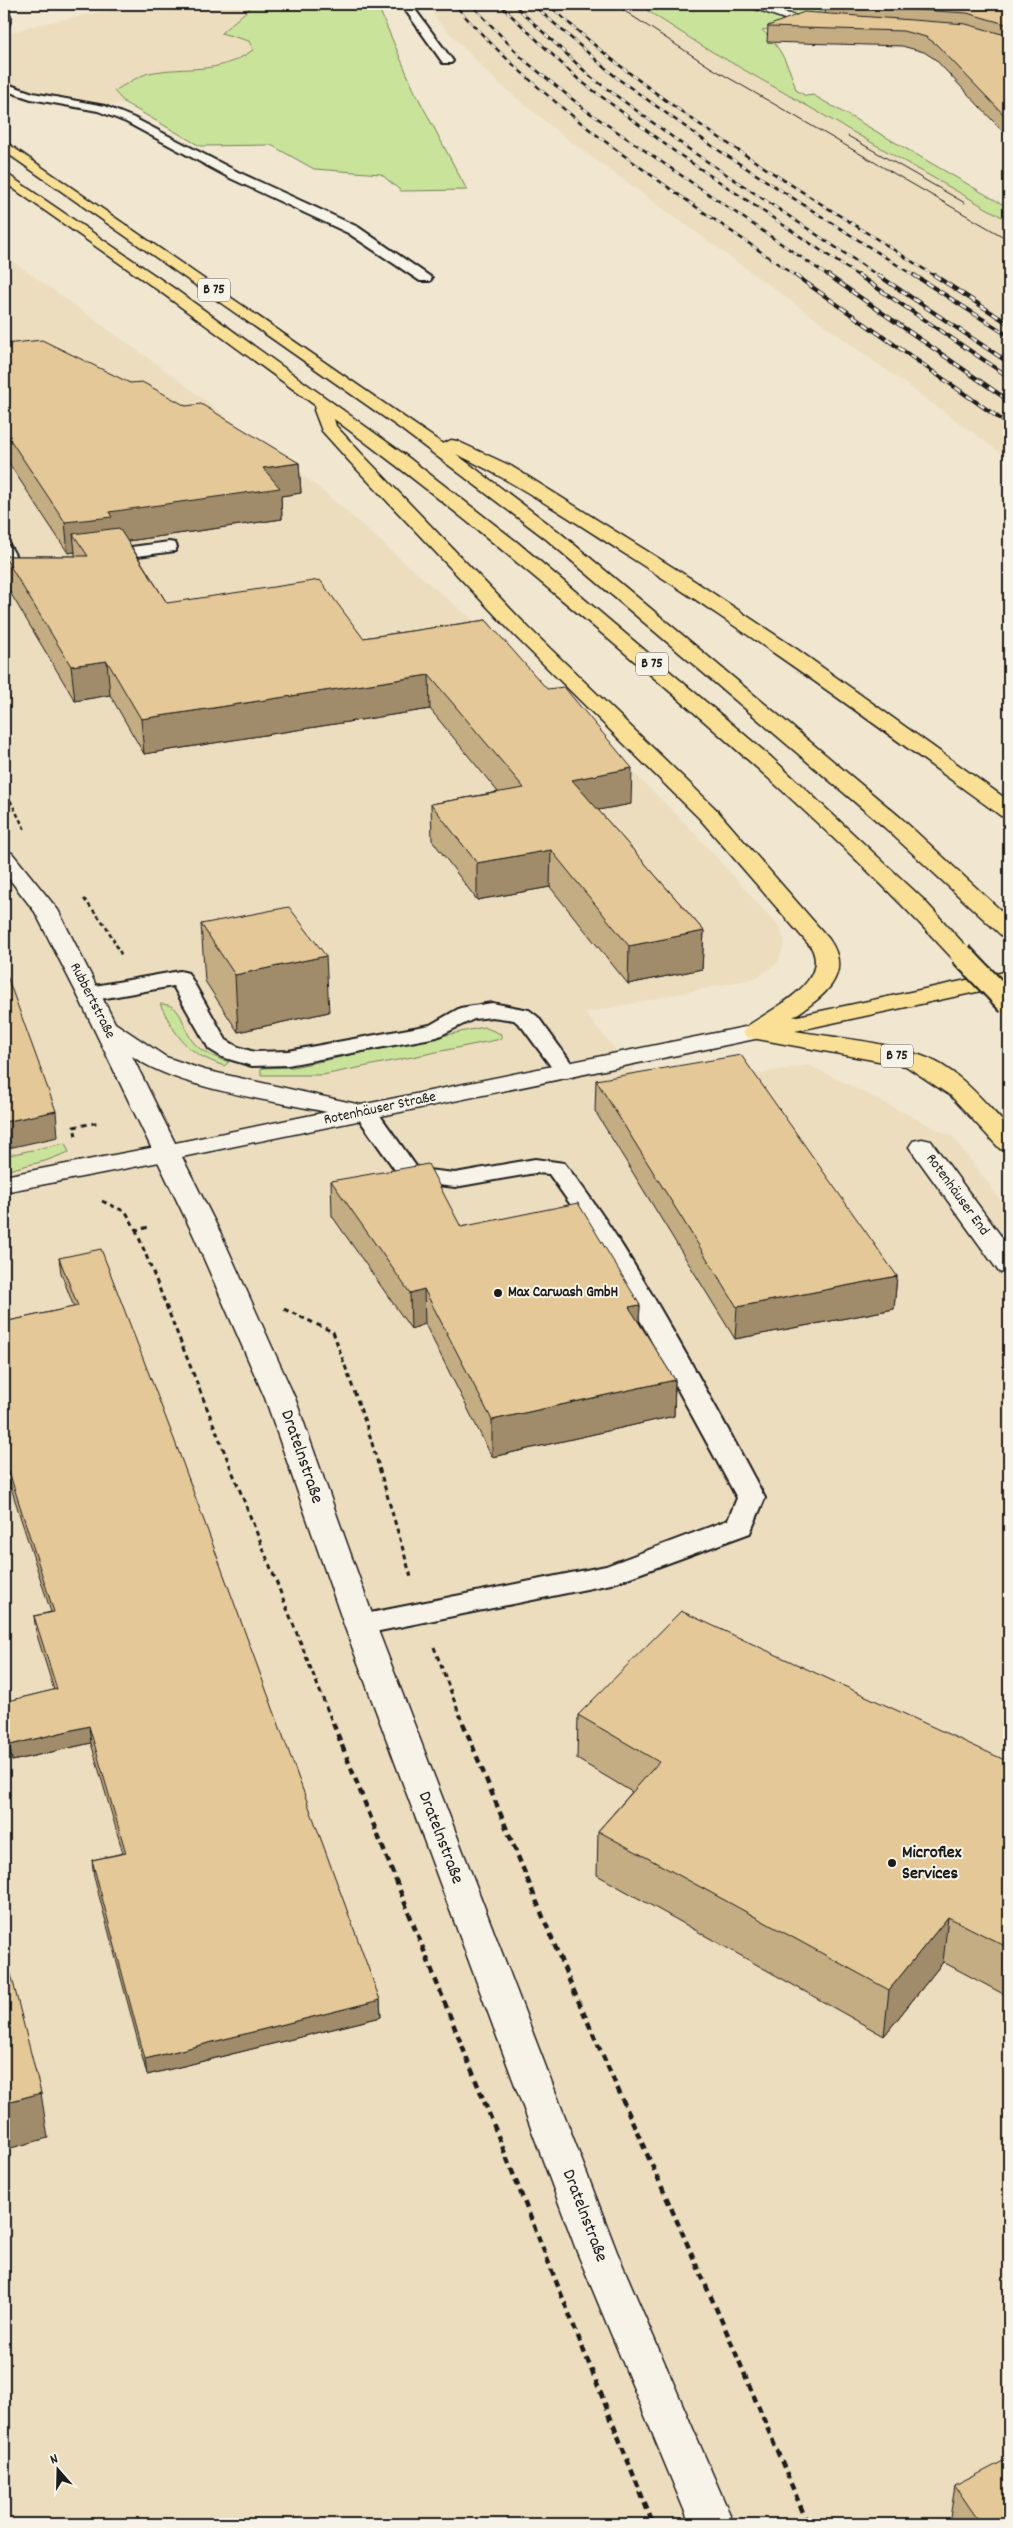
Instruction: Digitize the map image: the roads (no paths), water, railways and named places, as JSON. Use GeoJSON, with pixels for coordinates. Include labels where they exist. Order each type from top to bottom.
{"type":"FeatureCollection","features":[{"type":"Feature","properties":{"kind":"highway","name":"B 75"},"geometry":{"type":"LineString","coordinates":[[4,145],[407,425],[552,535],[892,822],[1009,930]]}},
{"type":"Feature","properties":{"kind":"highway","name":"B 75"},"geometry":{"type":"LineString","coordinates":[[4,176],[167,290],[318,402],[399,459],[504,540],[634,648],[771,768],[915,904],[1009,1004]]}},
{"type":"Feature","properties":{"kind":"highway"},"geometry":{"type":"LineString","coordinates":[[318,402],[328,427],[355,457],[522,632],[707,812],[821,944],[828,956],[829,964],[822,982],[815,991],[755,1032]]}},
{"type":"Feature","properties":{"kind":"highway"},"geometry":{"type":"LineString","coordinates":[[407,425],[505,470],[683,582],[791,654],[1009,811]]}},
{"type":"Feature","properties":{"kind":"highway"},"geometry":{"type":"LineString","coordinates":[[755,1032],[1009,978]]}},
{"type":"Feature","properties":{"kind":"highway","name":"B 75"},"geometry":{"type":"LineString","coordinates":[[755,1032],[876,1052],[914,1062],[931,1070],[960,1091],[1009,1143]]}},
{"type":"Feature","properties":{"kind":"main road"},"geometry":{"type":"LineString","coordinates":[[748,4],[797,20],[835,26]]}},
{"type":"Feature","properties":{"kind":"main road","name":"Rubbertstraße"},"geometry":{"type":"LineString","coordinates":[[4,858],[46,910],[105,1026],[166,1153]]}},
{"type":"Feature","properties":{"kind":"main road"},"geometry":{"type":"LineString","coordinates":[[105,1026],[157,1062],[198,1076],[366,1112]]}},
{"type":"Feature","properties":{"kind":"main road","name":"Rotenhäuser Straße"},"geometry":{"type":"LineString","coordinates":[[4,1184],[166,1153],[755,1032]]}},
{"type":"Feature","properties":{"kind":"main road","name":"Rotenhäuser End"},"geometry":{"type":"LineString","coordinates":[[922,1147],[1009,1266]]}},
{"type":"Feature","properties":{"kind":"main road","name":"Dratelnstraße"},"geometry":{"type":"LineString","coordinates":[[166,1153],[207,1234],[280,1398],[360,1625],[597,2252],[712,2524]]}},
{"type":"Feature","properties":{"kind":"lane"},"geometry":{"type":"LineString","coordinates":[[406,4],[446,61]]}},
{"type":"Feature","properties":{"kind":"lane"},"geometry":{"type":"LineString","coordinates":[[4,14],[6,18],[4,26]]}},
{"type":"Feature","properties":{"kind":"lane"},"geometry":{"type":"LineString","coordinates":[[4,86],[30,96],[101,108],[130,120],[234,175],[353,230],[425,278]]}},
{"type":"Feature","properties":{"kind":"lane"},"geometry":{"type":"LineString","coordinates":[[84,558],[169,547]]}},
{"type":"Feature","properties":{"kind":"lane"},"geometry":{"type":"LineString","coordinates":[[6,558],[30,562]]}},
{"type":"Feature","properties":{"kind":"lane"},"geometry":{"type":"LineString","coordinates":[[89,994],[180,978],[216,1044],[230,1052],[252,1059],[288,1058],[437,1030],[468,1013],[500,1010],[521,1016],[530,1022],[566,1071]]}},
{"type":"Feature","properties":{"kind":"lane"},"geometry":{"type":"LineString","coordinates":[[360,1625],[611,1574],[740,1526],[751,1498],[674,1355],[624,1270],[569,1184],[556,1168],[535,1166],[455,1180],[410,1176],[366,1112]]}},
{"type":"Feature","properties":{"kind":"tram line"},"geometry":{"type":"LineString","coordinates":[[614,4],[710,67],[1009,240]]}},
{"type":"Feature","properties":{"kind":"tram line"},"geometry":{"type":"LineString","coordinates":[[848,136],[965,203]]}},
{"type":"Feature","properties":{"kind":"railway"},"geometry":{"type":"LineString","coordinates":[[454,4],[532,82],[574,117],[617,151],[797,277]]}},
{"type":"Feature","properties":{"kind":"railway"},"geometry":{"type":"LineString","coordinates":[[471,4],[524,60],[587,111],[830,277]]}},
{"type":"Feature","properties":{"kind":"railway"},"geometry":{"type":"LineString","coordinates":[[499,4],[578,79],[674,151],[860,277]]}},
{"type":"Feature","properties":{"kind":"railway"},"geometry":{"type":"LineString","coordinates":[[513,4],[591,77],[690,150],[880,277]]}},
{"type":"Feature","properties":{"kind":"railway"},"geometry":{"type":"LineString","coordinates":[[532,4],[617,78],[715,148],[916,277]]}},
{"type":"Feature","properties":{"kind":"railway"},"geometry":{"type":"LineString","coordinates":[[548,4],[592,43],[686,115],[936,277]]}},
{"type":"Feature","properties":{"kind":"railway"},"geometry":{"type":"LineString","coordinates":[[795,275],[1009,425]]}},
{"type":"Feature","properties":{"kind":"railway"},"geometry":{"type":"LineString","coordinates":[[828,275],[1009,401]]}},
{"type":"Feature","properties":{"kind":"railway"},"geometry":{"type":"LineString","coordinates":[[858,275],[1009,377]]}},
{"type":"Feature","properties":{"kind":"railway"},"geometry":{"type":"LineString","coordinates":[[878,275],[1009,363]]}},
{"type":"Feature","properties":{"kind":"railway"},"geometry":{"type":"LineString","coordinates":[[914,275],[1009,336]]}},
{"type":"Feature","properties":{"kind":"railway"},"geometry":{"type":"LineString","coordinates":[[934,275],[1009,324]]}},
{"type":"Feature","properties":{"kind":"place","name":"Max Carwash GmbH"},"geometry":{"type":"Point","coordinates":[498,1293]}},
{"type":"Feature","properties":{"kind":"place","name":"Microflex Services"},"geometry":{"type":"Point","coordinates":[892,1863]}}]}
